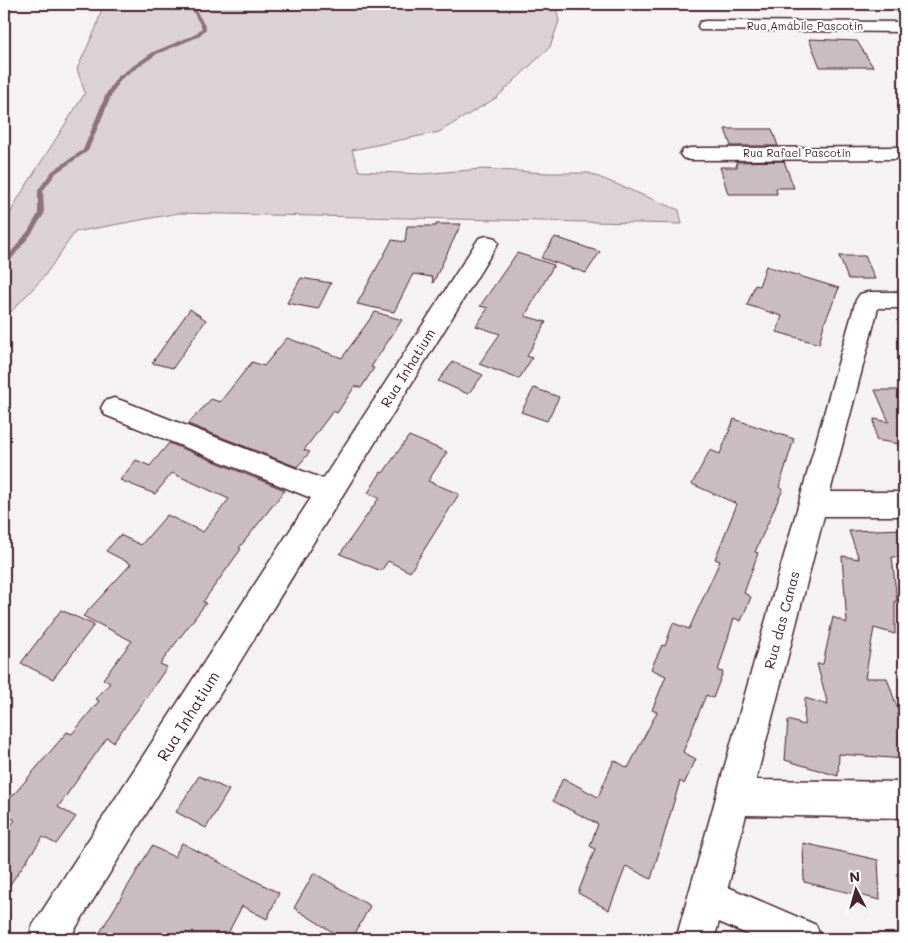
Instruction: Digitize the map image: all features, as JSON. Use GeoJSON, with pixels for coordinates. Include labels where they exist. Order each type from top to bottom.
{"type":"FeatureCollection","features":[{"type":"Feature","properties":{"kind":"street","name":"Rua Amábile Pascotin"},"geometry":{"type":"LineString","coordinates":[[706,26],[904,27]]}},
{"type":"Feature","properties":{"kind":"street","name":"Rua Rafael Pascotin"},"geometry":{"type":"LineString","coordinates":[[690,154],[904,153]]}},
{"type":"Feature","properties":{"kind":"street","name":"Rua Inhatium"},"geometry":{"type":"LineString","coordinates":[[47,939],[487,243]]}},
{"type":"Feature","properties":{"kind":"street","name":"Rua das Canas"},"geometry":{"type":"LineString","coordinates":[[695,939],[735,797],[868,300],[904,300]]}},
{"type":"Feature","properties":{"kind":"street"},"geometry":{"type":"LineString","coordinates":[[114,408],[329,492]]}},
{"type":"Feature","properties":{"kind":"street"},"geometry":{"type":"LineString","coordinates":[[813,504],[904,504]]}},
{"type":"Feature","properties":{"kind":"street"},"geometry":{"type":"LineString","coordinates":[[735,797],[904,800]]}},
{"type":"Feature","properties":{"kind":"street"},"geometry":{"type":"LineString","coordinates":[[706,896],[802,939]]}},
{"type":"Feature","properties":{"kind":"shaded area"},"geometry":{"type":"Polygon","coordinates":[[[103,4],[555,4],[559,21],[550,47],[496,98],[439,132],[352,150],[359,171],[421,174],[482,169],[547,173],[589,173],[679,210],[682,224],[179,213],[75,232],[43,278],[4,319],[4,226],[17,200],[85,93],[77,69],[96,28],[103,4]]]}},
{"type":"Feature","properties":{"kind":"building"},"geometry":{"type":"Polygon","coordinates":[[[809,39],[857,41],[873,67],[820,67],[809,39]]]}},
{"type":"Feature","properties":{"kind":"building"},"geometry":{"type":"Polygon","coordinates":[[[725,129],[772,129],[778,146],[731,146],[725,129]]]}},
{"type":"Feature","properties":{"kind":"building"},"geometry":{"type":"Polygon","coordinates":[[[784,161],[794,188],[776,188],[777,194],[728,194],[720,167],[737,167],[736,162],[784,161]]]}},
{"type":"Feature","properties":{"kind":"building"},"geometry":{"type":"Polygon","coordinates":[[[436,224],[461,224],[433,283],[432,277],[413,274],[394,312],[357,304],[392,240],[405,242],[407,226],[436,226],[436,224]]]}},
{"type":"Feature","properties":{"kind":"building"},"geometry":{"type":"Polygon","coordinates":[[[555,237],[600,252],[586,273],[541,258],[555,237]]]}},
{"type":"Feature","properties":{"kind":"building"},"geometry":{"type":"Polygon","coordinates":[[[517,253],[554,265],[525,316],[546,322],[527,356],[532,358],[519,379],[479,364],[500,334],[476,326],[488,308],[480,306],[517,253]]]}},
{"type":"Feature","properties":{"kind":"building"},"geometry":{"type":"Polygon","coordinates":[[[839,256],[865,256],[875,279],[848,279],[839,256]]]}},
{"type":"Feature","properties":{"kind":"building"},"geometry":{"type":"Polygon","coordinates":[[[766,266],[839,288],[824,324],[819,344],[777,332],[782,316],[747,305],[755,285],[759,286],[766,266]]]}},
{"type":"Feature","properties":{"kind":"building"},"geometry":{"type":"Polygon","coordinates":[[[301,278],[331,283],[318,309],[287,303],[301,278]]]}},
{"type":"Feature","properties":{"kind":"building"},"geometry":{"type":"Polygon","coordinates":[[[190,309],[206,320],[173,368],[152,363],[190,309]]]}},
{"type":"Feature","properties":{"kind":"building"},"geometry":{"type":"Polygon","coordinates":[[[375,312],[402,320],[371,367],[374,368],[361,388],[355,386],[337,413],[333,411],[304,450],[310,452],[297,467],[188,424],[211,399],[220,402],[252,362],[264,366],[287,338],[342,358],[375,312]]]}},
{"type":"Feature","properties":{"kind":"building"},"geometry":{"type":"Polygon","coordinates":[[[453,362],[483,375],[468,394],[438,381],[453,362]]]}},
{"type":"Feature","properties":{"kind":"building"},"geometry":{"type":"Polygon","coordinates":[[[534,388],[559,397],[547,421],[521,412],[534,388]]]}},
{"type":"Feature","properties":{"kind":"building"},"geometry":{"type":"Polygon","coordinates":[[[875,390],[904,390],[904,455],[899,444],[876,440],[874,419],[889,422],[875,390]]]}},
{"type":"Feature","properties":{"kind":"building"},"geometry":{"type":"Polygon","coordinates":[[[734,419],[794,439],[779,487],[783,489],[755,552],[758,553],[744,593],[751,597],[741,621],[734,618],[718,671],[723,672],[713,698],[706,695],[683,752],[696,759],[684,784],[680,781],[651,879],[626,866],[609,910],[578,893],[595,849],[590,846],[598,824],[553,801],[563,778],[598,797],[614,760],[628,768],[657,712],[652,710],[666,676],[651,669],[662,645],[665,646],[673,623],[689,629],[720,561],[715,559],[737,504],[692,484],[710,450],[720,454],[734,419]]]}},
{"type":"Feature","properties":{"kind":"building"},"geometry":{"type":"Polygon","coordinates":[[[409,436],[447,452],[428,481],[459,494],[410,572],[388,561],[381,571],[340,554],[379,498],[368,493],[381,472],[383,473],[409,436]]]}},
{"type":"Feature","properties":{"kind":"building"},"geometry":{"type":"Polygon","coordinates":[[[169,443],[285,490],[239,548],[241,549],[203,602],[206,603],[160,664],[167,667],[141,705],[113,742],[107,738],[58,807],[76,817],[56,844],[43,837],[4,893],[4,836],[15,820],[4,814],[4,806],[67,732],[72,734],[99,701],[96,699],[110,683],[103,679],[132,641],[83,616],[131,564],[106,551],[120,535],[141,545],[167,515],[203,532],[229,499],[172,473],[155,494],[120,480],[136,460],[150,466],[169,443]]]}},
{"type":"Feature","properties":{"kind":"building"},"geometry":{"type":"Polygon","coordinates":[[[904,529],[904,557],[892,557],[897,601],[895,601],[895,634],[874,628],[865,678],[887,678],[899,713],[904,713],[904,759],[839,754],[838,776],[785,760],[788,720],[804,725],[805,698],[828,705],[817,664],[823,664],[833,617],[847,623],[842,556],[859,559],[849,531],[904,529]]]}},
{"type":"Feature","properties":{"kind":"building"},"geometry":{"type":"Polygon","coordinates":[[[61,610],[94,625],[53,679],[21,663],[61,610]]]}},
{"type":"Feature","properties":{"kind":"building"},"geometry":{"type":"Polygon","coordinates":[[[199,776],[229,790],[206,828],[176,812],[199,776]]]}},
{"type":"Feature","properties":{"kind":"building"},"geometry":{"type":"Polygon","coordinates":[[[182,843],[279,893],[267,919],[242,906],[225,939],[96,939],[152,846],[174,857],[182,843]]]}},
{"type":"Feature","properties":{"kind":"building"},"geometry":{"type":"Polygon","coordinates":[[[803,843],[878,860],[880,900],[804,882],[803,843]]]}},
{"type":"Feature","properties":{"kind":"building"},"geometry":{"type":"Polygon","coordinates":[[[314,873],[370,906],[352,939],[344,939],[294,908],[314,873]]]}},
{"type":"Feature","properties":{"kind":"waterway"},"geometry":{"type":"LineString","coordinates":[[4,265],[30,232],[41,214],[40,191],[54,172],[85,151],[109,94],[119,78],[155,53],[196,36],[204,28],[194,10],[193,4]]}}]}
